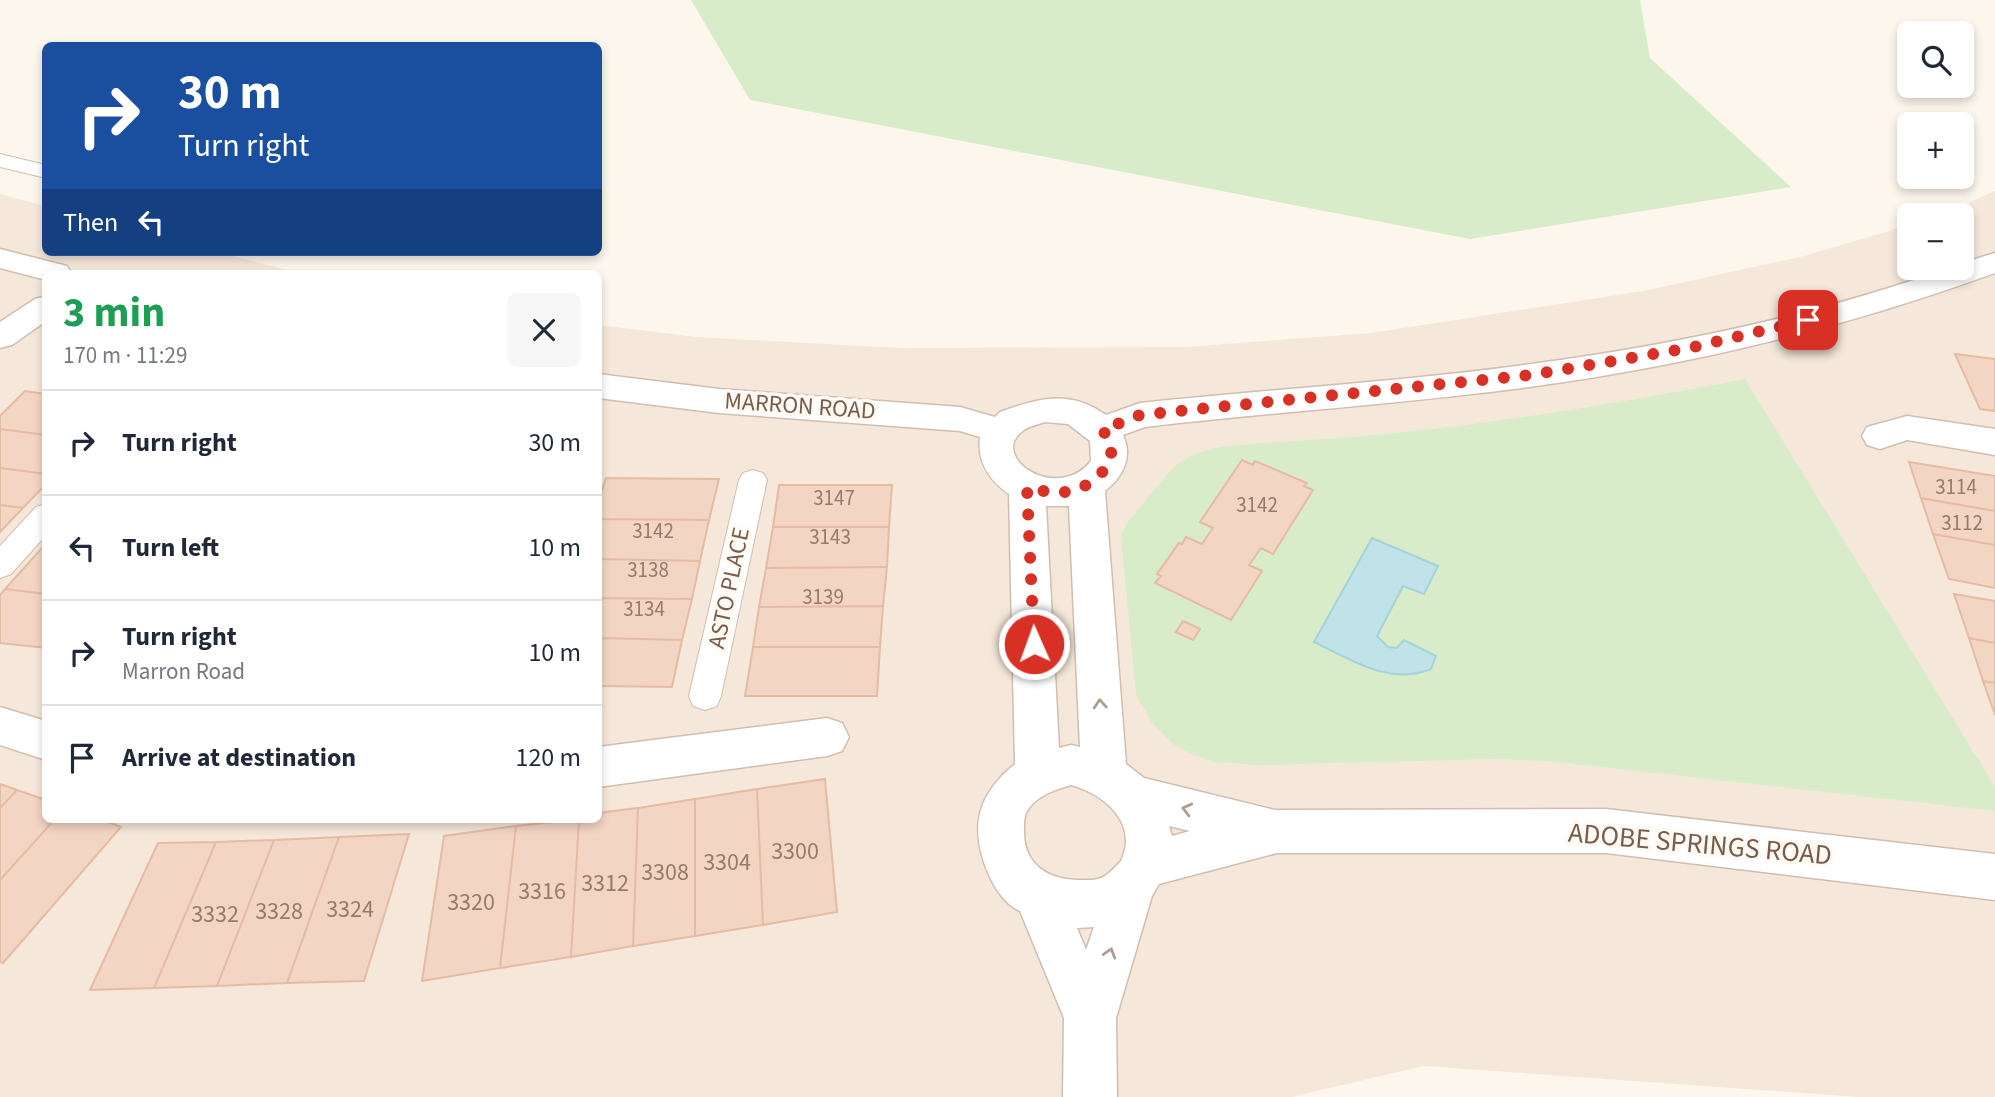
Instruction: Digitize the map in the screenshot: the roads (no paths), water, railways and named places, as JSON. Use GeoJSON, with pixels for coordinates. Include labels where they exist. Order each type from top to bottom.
{"type":"FeatureCollection","features":[{"type":"Feature","properties":{"kind":"street"},"geometry":{"type":"LineString","coordinates":[[0,258],[42,271]]}},
{"type":"Feature","properties":{"kind":"street"},"geometry":{"type":"LineString","coordinates":[[1102,430],[1140,415],[1531,375],[1689,348],[1856,309],[1995,262]]}},
{"type":"Feature","properties":{"kind":"street"},"geometry":{"type":"LineString","coordinates":[[0,307],[42,280]]}},
{"type":"Feature","properties":{"kind":"street"},"geometry":{"type":"LineString","coordinates":[[0,337],[42,309]]}},
{"type":"Feature","properties":{"kind":"street","name":"MARRON ROAD"},"geometry":{"type":"LineString","coordinates":[[602,386],[719,401],[960,419],[1001,431]]}},
{"type":"Feature","properties":{"kind":"street"},"geometry":{"type":"LineString","coordinates":[[1042,410],[1077,413],[1094,422],[1102,430],[1111,448],[1110,462],[1102,475],[1086,486],[1068,492],[1027,488],[1012,480],[995,456],[1001,431],[1019,417],[1042,410]]}},
{"type":"Feature","properties":{"kind":"street"},"geometry":{"type":"LineString","coordinates":[[1880,436],[1907,428],[1995,442]]}},
{"type":"Feature","properties":{"kind":"street"},"geometry":{"type":"LineString","coordinates":[[1086,486],[1119,784],[1149,829],[1149,848],[1090,1018],[1090,1097]]}},
{"type":"Feature","properties":{"kind":"street"},"geometry":{"type":"LineString","coordinates":[[1027,488],[1038,773]]}},
{"type":"Feature","properties":{"kind":"street"},"geometry":{"type":"LineString","coordinates":[[0,726],[42,740]]}},
{"type":"Feature","properties":{"kind":"street"},"geometry":{"type":"LineString","coordinates":[[602,765],[699,727],[827,737]]}},
{"type":"Feature","properties":{"kind":"street"},"geometry":{"type":"LineString","coordinates":[[1119,784],[1071,765],[1038,773],[1020,783],[1008,798],[1000,817],[998,836],[1003,857],[1013,876],[1049,901],[1072,906],[1095,904],[1115,896],[1138,874]]}},
{"type":"Feature","properties":{"kind":"street","name":"ADOBE SPRINGS ROAD"},"geometry":{"type":"LineString","coordinates":[[1119,784],[1277,831],[1606,831],[1995,877]]}},
{"type":"Feature","properties":{"kind":"street","name":"ADOBE SPRINGS ROAD"},"geometry":{"type":"LineString","coordinates":[[1138,874],[1277,831]]}},
{"type":"Feature","properties":{"kind":"street"},"geometry":{"type":"LineString","coordinates":[[1038,895],[1090,1018]]}},
{"type":"Feature","properties":{"kind":"lane"},"geometry":{"type":"LineString","coordinates":[[6,166],[42,171]]}},
{"type":"Feature","properties":{"kind":"lane","name":"ASTO PLACE"},"geometry":{"type":"LineString","coordinates":[[699,727],[753,480]]}},
{"type":"Feature","properties":{"kind":"lane"},"geometry":{"type":"LineString","coordinates":[[0,566],[42,519]]}},
{"type":"Feature","properties":{"kind":"water"},"geometry":{"type":"Polygon","coordinates":[[[1372,538],[1438,566],[1424,594],[1403,586],[1377,636],[1388,647],[1397,648],[1404,640],[1436,656],[1431,669],[1415,673],[1386,673],[1357,663],[1314,642],[1372,538]]]}}]}
